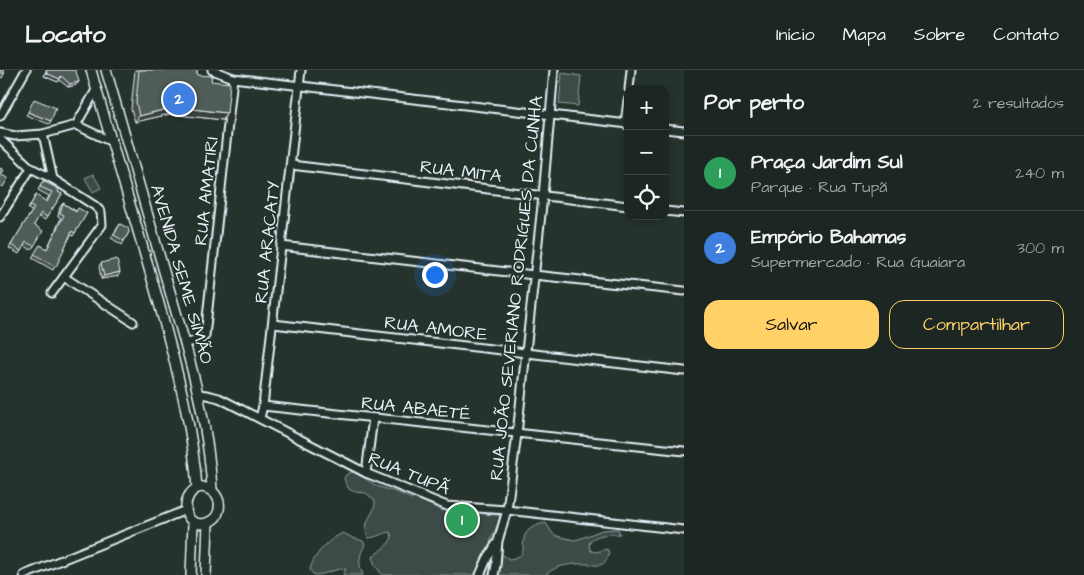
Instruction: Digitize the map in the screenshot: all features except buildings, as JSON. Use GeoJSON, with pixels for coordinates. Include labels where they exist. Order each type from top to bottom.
{"type":"FeatureCollection","features":[{"type":"Feature","properties":{"kind":"main road","name":"AVENIDA SEME SIMÃO"},"geometry":{"type":"LineString","coordinates":[[91,70],[147,259],[180,381],[194,455],[197,488]]}},
{"type":"Feature","properties":{"kind":"main road","name":"AVENIDA SEME SIMÃO"},"geometry":{"type":"LineString","coordinates":[[106,70],[198,394],[211,468],[212,490]]}},
{"type":"Feature","properties":{"kind":"main road"},"geometry":{"type":"LineString","coordinates":[[132,211],[142,228],[152,227]]}},
{"type":"Feature","properties":{"kind":"main road"},"geometry":{"type":"LineString","coordinates":[[202,487],[212,490],[218,497],[218,512],[208,523],[194,522],[187,515],[188,496],[197,488],[202,487]]}},
{"type":"Feature","properties":{"kind":"main road"},"geometry":{"type":"LineString","coordinates":[[191,575],[194,522]]}},
{"type":"Feature","properties":{"kind":"main road"},"geometry":{"type":"LineString","coordinates":[[206,575],[208,523]]}},
{"type":"Feature","properties":{"kind":"street"},"geometry":{"type":"LineString","coordinates":[[0,116],[26,70]]}},
{"type":"Feature","properties":{"kind":"street"},"geometry":{"type":"LineString","coordinates":[[212,70],[234,78],[624,124]]}},
{"type":"Feature","properties":{"kind":"street","name":"RUA ARACATY"},"geometry":{"type":"LineString","coordinates":[[260,418],[264,406],[301,70]]}},
{"type":"Feature","properties":{"kind":"street","name":"RUA JOÃO SEVERIANO RODRIGUES DA CUNHA"},"geometry":{"type":"LineString","coordinates":[[498,541],[507,510],[517,434],[554,70]]}},
{"type":"Feature","properties":{"kind":"street"},"geometry":{"type":"LineString","coordinates":[[629,85],[631,70]]}},
{"type":"Feature","properties":{"kind":"street","name":"RUA AMATIRI"},"geometry":{"type":"LineString","coordinates":[[185,344],[205,336],[234,78]]}},
{"type":"Feature","properties":{"kind":"street"},"geometry":{"type":"LineString","coordinates":[[76,125],[96,90]]}},
{"type":"Feature","properties":{"kind":"street"},"geometry":{"type":"LineString","coordinates":[[0,133],[15,136],[43,134],[76,125],[112,142]]}},
{"type":"Feature","properties":{"kind":"street"},"geometry":{"type":"LineString","coordinates":[[669,129],[684,131]]}},
{"type":"Feature","properties":{"kind":"street"},"geometry":{"type":"LineString","coordinates":[[43,134],[53,179]]}},
{"type":"Feature","properties":{"kind":"street"},"geometry":{"type":"LineString","coordinates":[[8,146],[15,136]]}},
{"type":"Feature","properties":{"kind":"street"},"geometry":{"type":"LineString","coordinates":[[0,139],[31,168],[53,179],[95,206],[100,212],[102,224],[52,293]]}},
{"type":"Feature","properties":{"kind":"street","name":"RUA MITA"},"geometry":{"type":"LineString","coordinates":[[291,165],[624,206]]}},
{"type":"Feature","properties":{"kind":"street"},"geometry":{"type":"LineString","coordinates":[[0,217],[31,168]]}},
{"type":"Feature","properties":{"kind":"street"},"geometry":{"type":"LineString","coordinates":[[669,211],[684,213]]}},
{"type":"Feature","properties":{"kind":"street"},"geometry":{"type":"LineString","coordinates":[[281,246],[684,291]]}},
{"type":"Feature","properties":{"kind":"street"},"geometry":{"type":"LineString","coordinates":[[64,277],[133,322]]}},
{"type":"Feature","properties":{"kind":"street","name":"RUA AMORE"},"geometry":{"type":"LineString","coordinates":[[273,324],[684,371]]}},
{"type":"Feature","properties":{"kind":"street","name":"RUA TUPÃ"},"geometry":{"type":"LineString","coordinates":[[198,394],[219,398],[366,473],[447,506],[507,510],[684,530]]}},
{"type":"Feature","properties":{"kind":"street","name":"RUA ABAETÉ"},"geometry":{"type":"LineString","coordinates":[[264,406],[684,451]]}},
{"type":"Feature","properties":{"kind":"street"},"geometry":{"type":"LineString","coordinates":[[366,473],[372,418]]}},
{"type":"Feature","properties":{"kind":"street"},"geometry":{"type":"LineString","coordinates":[[24,575],[186,510]]}},
{"type":"Feature","properties":{"kind":"street"},"geometry":{"type":"LineString","coordinates":[[480,575],[498,541]]}},
{"type":"Feature","properties":{"kind":"street"},"geometry":{"type":"LineString","coordinates":[[494,575],[498,541]]}},
{"type":"Feature","properties":{"kind":"shaded area"},"geometry":{"type":"Polygon","coordinates":[[[562,73],[581,76],[578,106],[559,104],[562,73]]]}},
{"type":"Feature","properties":{"kind":"shaded area"},"geometry":{"type":"Polygon","coordinates":[[[93,174],[101,188],[93,192],[85,178],[93,174]]]}},
{"type":"Feature","properties":{"kind":"shaded area"},"geometry":{"type":"Polygon","coordinates":[[[352,472],[357,473],[376,486],[412,499],[413,497],[441,510],[499,515],[500,519],[490,542],[494,549],[509,559],[521,555],[527,532],[535,526],[546,523],[552,533],[574,540],[602,530],[618,529],[620,534],[601,536],[590,541],[591,551],[596,552],[607,549],[609,555],[602,564],[565,565],[545,575],[382,575],[374,563],[373,557],[392,537],[390,532],[368,538],[366,526],[375,506],[375,501],[366,493],[355,492],[349,489],[344,478],[352,472]]]}},
{"type":"Feature","properties":{"kind":"shaded area"},"geometry":{"type":"Polygon","coordinates":[[[343,533],[363,541],[365,545],[361,552],[360,560],[363,575],[343,575],[346,569],[342,569],[314,575],[310,570],[318,553],[327,543],[343,533]]]}},
{"type":"Feature","properties":{"kind":"place","name":"Empório Bahamas"},"geometry":{"type":"Point","coordinates":[179,99]}},
{"type":"Feature","properties":{"kind":"place","name":"Praça Jardim Sul"},"geometry":{"type":"Point","coordinates":[462,520]}}]}
